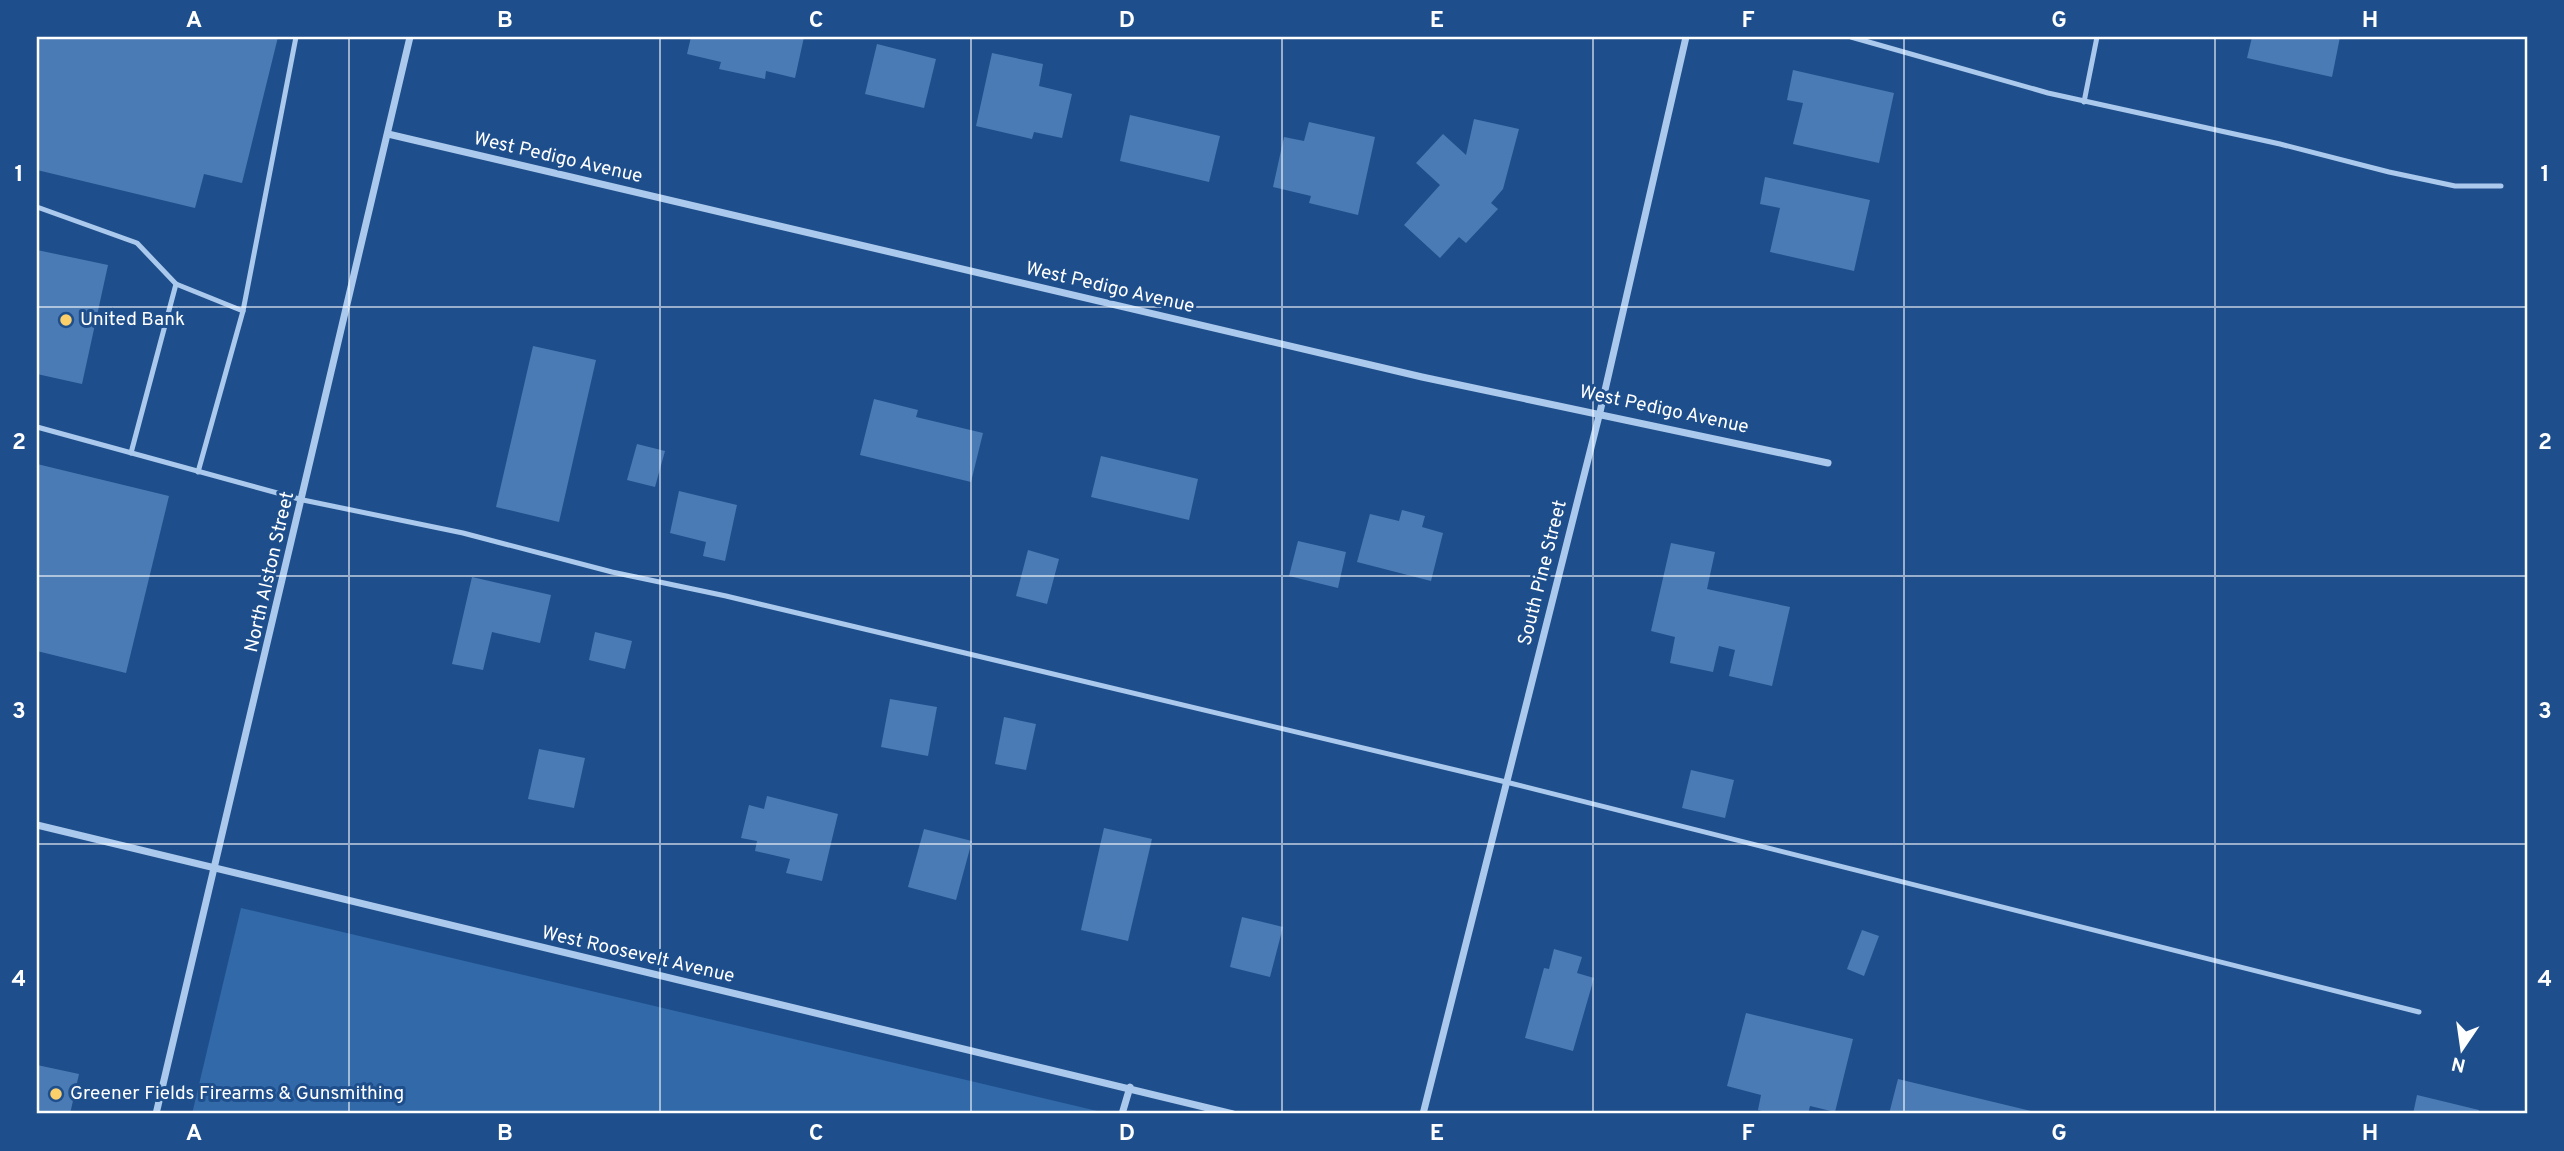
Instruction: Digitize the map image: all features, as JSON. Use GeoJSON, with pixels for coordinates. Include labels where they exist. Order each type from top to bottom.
{"type":"FeatureCollection","features":[{"type":"Feature","properties":{"kind":"street","name":"North Alston Street"},"geometry":{"type":"LineString","coordinates":[[156,1114],[217,867],[410,37]]}},
{"type":"Feature","properties":{"kind":"street","name":"South Pine Street"},"geometry":{"type":"LineString","coordinates":[[1423,1114],[1600,412],[1686,37]]}},
{"type":"Feature","properties":{"kind":"street","name":"West Pedigo Avenue"},"geometry":{"type":"LineString","coordinates":[[388,134],[1422,377],[1600,412],[1828,463]]}},
{"type":"Feature","properties":{"kind":"street","name":"West Roosevelt Avenue"},"geometry":{"type":"LineString","coordinates":[[37,825],[1233,1114]]}},
{"type":"Feature","properties":{"kind":"street"},"geometry":{"type":"LineString","coordinates":[[1122,1114],[1130,1087]]}},
{"type":"Feature","properties":{"kind":"lane"},"geometry":{"type":"LineString","coordinates":[[198,471],[243,311],[296,37]]}},
{"type":"Feature","properties":{"kind":"lane"},"geometry":{"type":"LineString","coordinates":[[1851,37],[2084,102],[2280,144],[2455,186],[2501,186]]}},
{"type":"Feature","properties":{"kind":"lane"},"geometry":{"type":"LineString","coordinates":[[2084,102],[2096,37]]}},
{"type":"Feature","properties":{"kind":"lane"},"geometry":{"type":"LineString","coordinates":[[37,207],[137,243],[176,284],[243,311]]}},
{"type":"Feature","properties":{"kind":"lane"},"geometry":{"type":"LineString","coordinates":[[131,453],[176,284]]}},
{"type":"Feature","properties":{"kind":"lane"},"geometry":{"type":"LineString","coordinates":[[37,427],[303,500],[463,533],[612,572],[1506,782],[2420,1012]]}},
{"type":"Feature","properties":{"kind":"shaded area"},"geometry":{"type":"Polygon","coordinates":[[[241,908],[1110,1114],[192,1114],[241,908]]]}},
{"type":"Feature","properties":{"kind":"building"},"geometry":{"type":"Polygon","coordinates":[[[37,37],[278,37],[242,183],[204,174],[195,208],[37,170],[37,37]]]}},
{"type":"Feature","properties":{"kind":"building"},"geometry":{"type":"Polygon","coordinates":[[[691,37],[804,37],[795,78],[766,71],[765,79],[719,69],[721,62],[687,54],[691,37]]]}},
{"type":"Feature","properties":{"kind":"building"},"geometry":{"type":"Polygon","coordinates":[[[2252,37],[2340,37],[2332,77],[2247,58],[2252,37]]]}},
{"type":"Feature","properties":{"kind":"building"},"geometry":{"type":"Polygon","coordinates":[[[877,44],[936,59],[924,108],[865,94],[877,44]]]}},
{"type":"Feature","properties":{"kind":"building"},"geometry":{"type":"Polygon","coordinates":[[[992,53],[1043,64],[1039,86],[1072,94],[1062,138],[1034,132],[1032,139],[976,126],[992,53]]]}},
{"type":"Feature","properties":{"kind":"building"},"geometry":{"type":"Polygon","coordinates":[[[1793,70],[1894,93],[1879,163],[1793,144],[1803,103],[1787,100],[1793,70]]]}},
{"type":"Feature","properties":{"kind":"building"},"geometry":{"type":"Polygon","coordinates":[[[1130,115],[1220,136],[1209,182],[1120,161],[1130,115]]]}},
{"type":"Feature","properties":{"kind":"building"},"geometry":{"type":"Polygon","coordinates":[[[1474,119],[1519,129],[1503,189],[1491,203],[1498,209],[1466,243],[1459,237],[1440,258],[1404,225],[1440,185],[1416,163],[1443,134],[1466,155],[1474,119]]]}},
{"type":"Feature","properties":{"kind":"building"},"geometry":{"type":"Polygon","coordinates":[[[1309,122],[1375,137],[1358,215],[1309,203],[1311,196],[1273,187],[1284,137],[1304,141],[1309,122]]]}},
{"type":"Feature","properties":{"kind":"building"},"geometry":{"type":"Polygon","coordinates":[[[1765,177],[1870,200],[1854,271],[1770,252],[1780,208],[1760,204],[1765,177]]]}},
{"type":"Feature","properties":{"kind":"building","name":"United Bank"},"geometry":{"type":"Polygon","coordinates":[[[37,250],[108,265],[82,384],[37,374],[37,250]]]}},
{"type":"Feature","properties":{"kind":"building"},"geometry":{"type":"Polygon","coordinates":[[[533,346],[596,360],[559,522],[496,507],[533,346]]]}},
{"type":"Feature","properties":{"kind":"building"},"geometry":{"type":"Polygon","coordinates":[[[874,399],[918,410],[916,417],[983,433],[971,482],[860,455],[874,399]]]}},
{"type":"Feature","properties":{"kind":"building"},"geometry":{"type":"Polygon","coordinates":[[[637,444],[665,451],[655,487],[627,480],[637,444]]]}},
{"type":"Feature","properties":{"kind":"building"},"geometry":{"type":"Polygon","coordinates":[[[1101,456],[1198,479],[1189,520],[1091,497],[1101,456]]]}},
{"type":"Feature","properties":{"kind":"building"},"geometry":{"type":"Polygon","coordinates":[[[37,464],[169,496],[126,673],[37,651],[37,464]]]}},
{"type":"Feature","properties":{"kind":"building"},"geometry":{"type":"Polygon","coordinates":[[[679,491],[737,505],[725,561],[703,556],[706,542],[670,533],[679,491]]]}},
{"type":"Feature","properties":{"kind":"building"},"geometry":{"type":"Polygon","coordinates":[[[1402,510],[1425,516],[1422,527],[1443,533],[1431,581],[1357,562],[1370,514],[1399,521],[1402,510]]]}},
{"type":"Feature","properties":{"kind":"building"},"geometry":{"type":"Polygon","coordinates":[[[1298,541],[1346,552],[1338,588],[1289,576],[1298,541]]]}},
{"type":"Feature","properties":{"kind":"building"},"geometry":{"type":"Polygon","coordinates":[[[1671,543],[1715,552],[1707,589],[1790,607],[1772,686],[1729,676],[1735,650],[1719,646],[1713,672],[1670,663],[1675,637],[1651,631],[1671,543]]]}},
{"type":"Feature","properties":{"kind":"building"},"geometry":{"type":"Polygon","coordinates":[[[1028,550],[1059,559],[1047,604],[1016,596],[1028,550]]]}},
{"type":"Feature","properties":{"kind":"building"},"geometry":{"type":"Polygon","coordinates":[[[472,577],[551,595],[540,643],[492,632],[483,670],[452,664],[472,577]]]}},
{"type":"Feature","properties":{"kind":"building"},"geometry":{"type":"Polygon","coordinates":[[[595,632],[632,641],[625,669],[589,660],[595,632]]]}},
{"type":"Feature","properties":{"kind":"building"},"geometry":{"type":"Polygon","coordinates":[[[890,699],[937,707],[928,756],[881,747],[890,699]]]}},
{"type":"Feature","properties":{"kind":"building"},"geometry":{"type":"Polygon","coordinates":[[[1004,717],[1036,724],[1026,770],[995,764],[1004,717]]]}},
{"type":"Feature","properties":{"kind":"building"},"geometry":{"type":"Polygon","coordinates":[[[539,749],[585,758],[574,808],[528,799],[539,749]]]}},
{"type":"Feature","properties":{"kind":"building"},"geometry":{"type":"Polygon","coordinates":[[[1691,770],[1734,780],[1725,818],[1682,808],[1691,770]]]}},
{"type":"Feature","properties":{"kind":"building"},"geometry":{"type":"Polygon","coordinates":[[[767,796],[838,814],[822,881],[786,873],[790,859],[755,851],[757,841],[741,838],[749,805],[764,809],[767,796]]]}},
{"type":"Feature","properties":{"kind":"building"},"geometry":{"type":"Polygon","coordinates":[[[1104,828],[1152,839],[1128,941],[1081,930],[1104,828]]]}},
{"type":"Feature","properties":{"kind":"building"},"geometry":{"type":"Polygon","coordinates":[[[924,829],[972,841],[956,900],[908,887],[924,829]]]}},
{"type":"Feature","properties":{"kind":"building"},"geometry":{"type":"Polygon","coordinates":[[[1242,917],[1283,927],[1270,977],[1230,967],[1242,917]]]}},
{"type":"Feature","properties":{"kind":"building"},"geometry":{"type":"Polygon","coordinates":[[[1862,930],[1879,936],[1864,976],[1847,969],[1862,930]]]}},
{"type":"Feature","properties":{"kind":"building"},"geometry":{"type":"Polygon","coordinates":[[[1554,949],[1582,957],[1577,973],[1594,978],[1573,1051],[1525,1038],[1544,968],[1549,969],[1554,949]]]}},
{"type":"Feature","properties":{"kind":"building"},"geometry":{"type":"Polygon","coordinates":[[[1746,1013],[1853,1039],[1835,1112],[1810,1106],[1808,1114],[1774,1114],[1758,1110],[1761,1095],[1727,1086],[1746,1013]]]}},
{"type":"Feature","properties":{"kind":"building","name":"Greener Fields Firearms & Gunsmithing"},"geometry":{"type":"Polygon","coordinates":[[[37,1065],[79,1074],[70,1114],[37,1114],[37,1065]]]}},
{"type":"Feature","properties":{"kind":"building"},"geometry":{"type":"Polygon","coordinates":[[[1898,1079],[2031,1111],[2030,1114],[1889,1114],[1898,1079]]]}},
{"type":"Feature","properties":{"kind":"building"},"geometry":{"type":"Polygon","coordinates":[[[2417,1095],[2479,1110],[2478,1114],[2413,1114],[2417,1095]]]}},
{"type":"Feature","properties":{"kind":"place","name":"United Bank"},"geometry":{"type":"Point","coordinates":[66,320]}},
{"type":"Feature","properties":{"kind":"place","name":"Greener Fields Firearms & Gunsmithing"},"geometry":{"type":"Point","coordinates":[56,1094]}}]}
